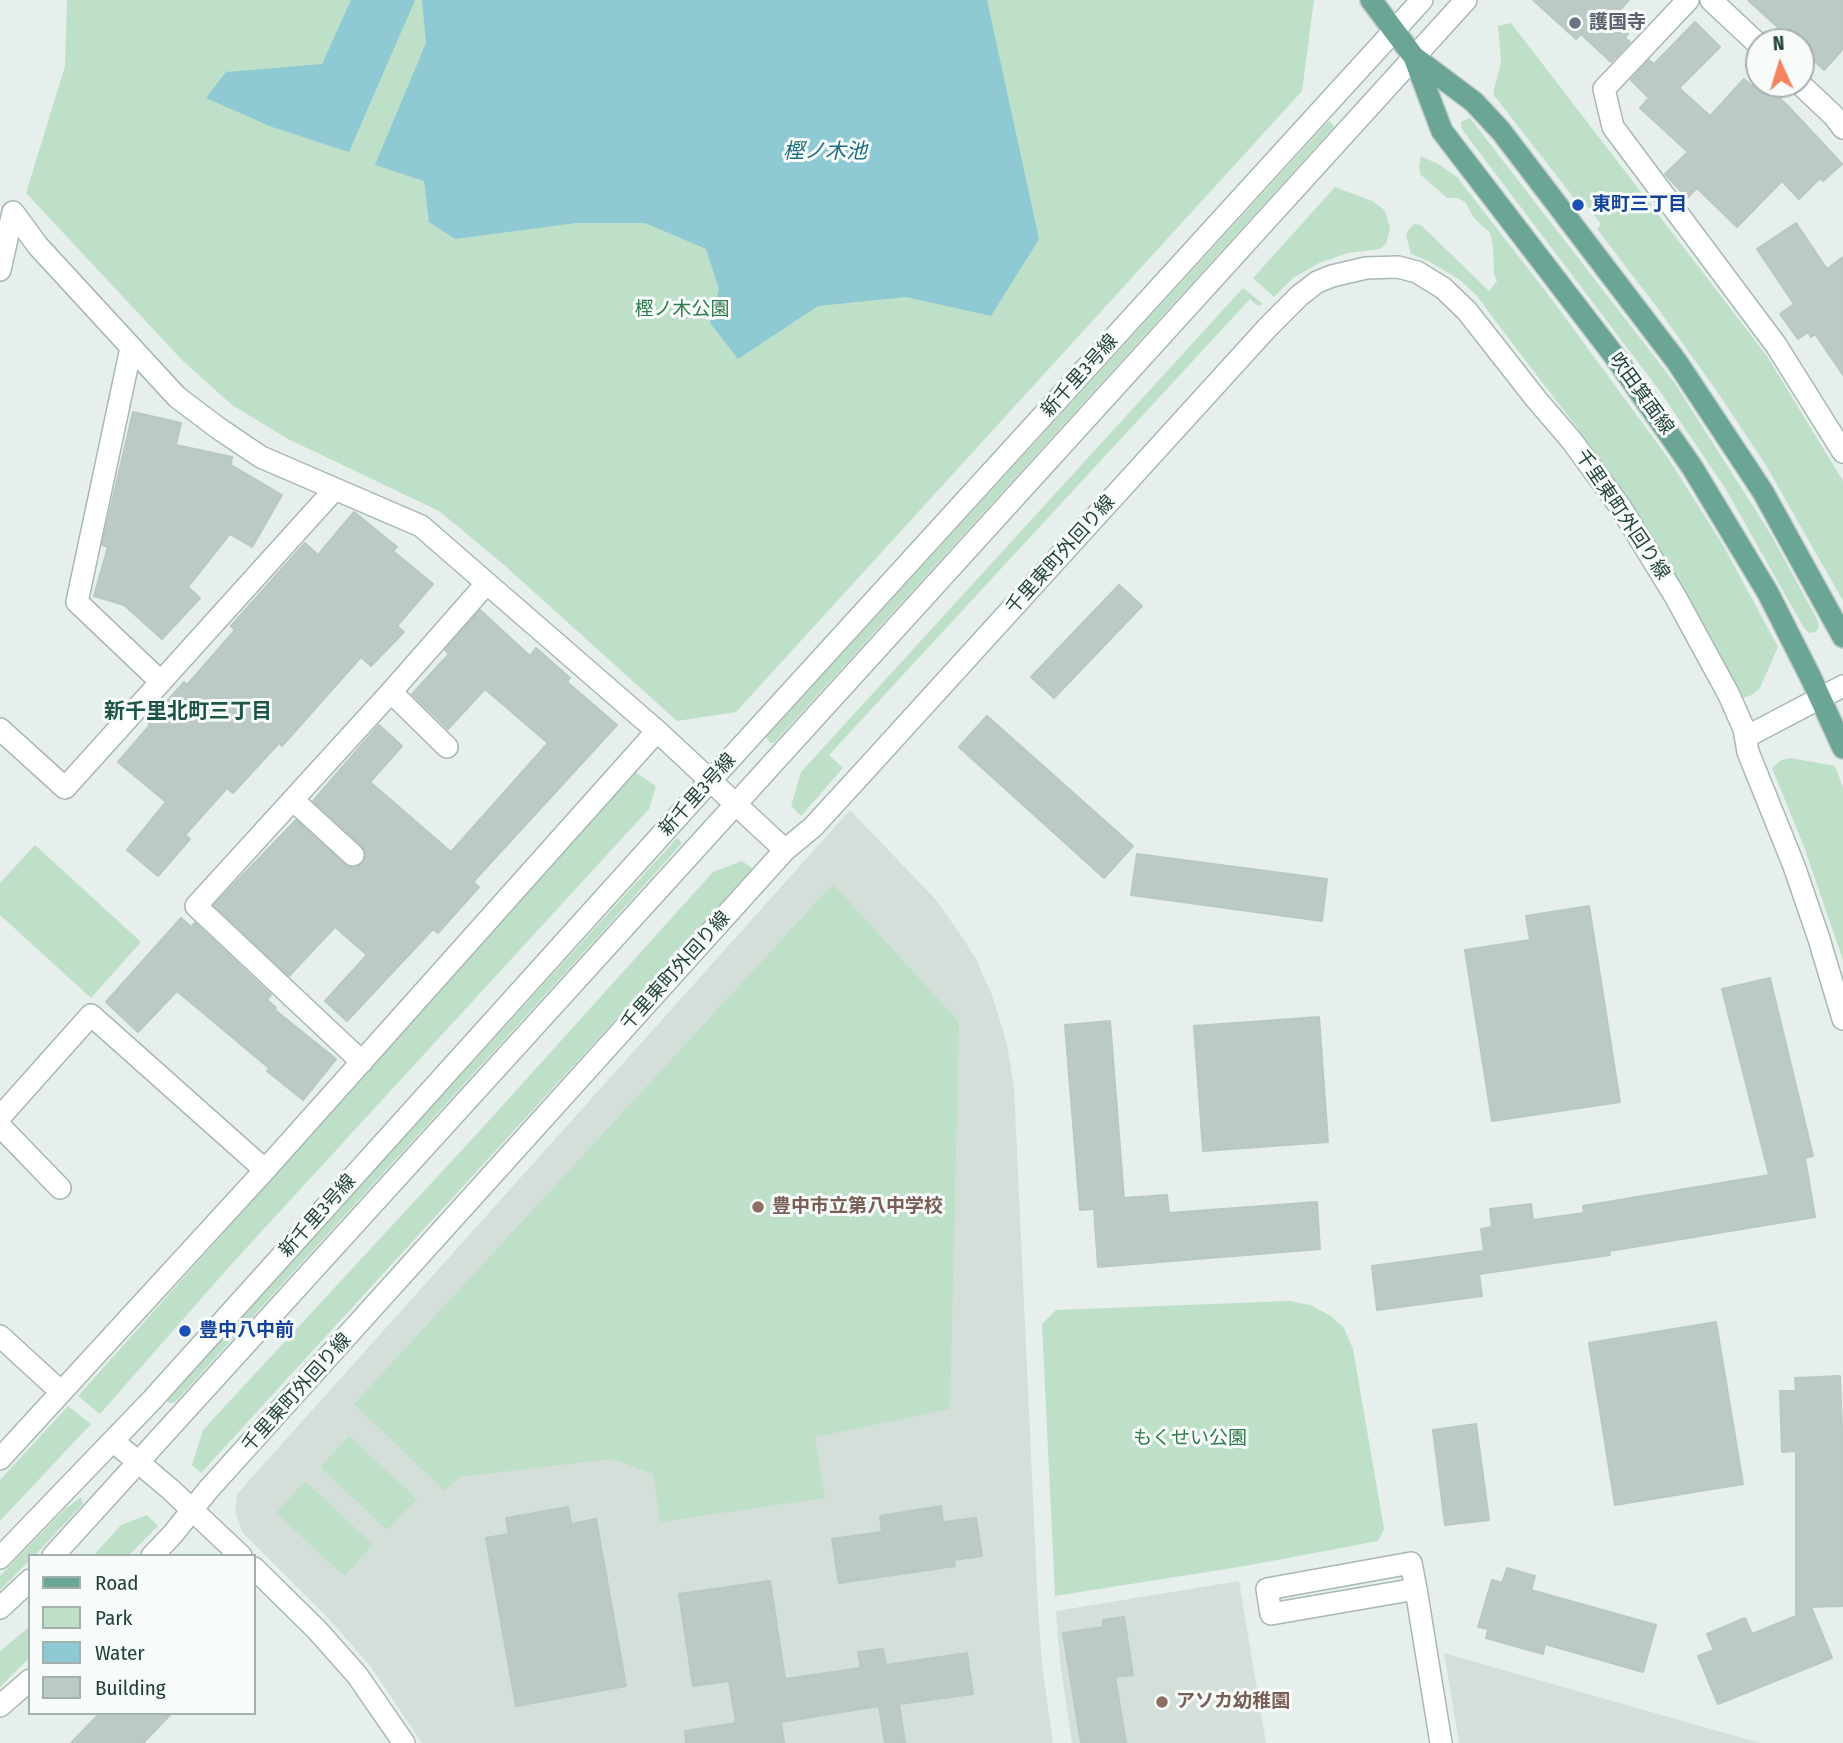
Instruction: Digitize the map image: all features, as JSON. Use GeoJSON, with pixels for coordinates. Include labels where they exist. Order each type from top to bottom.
{"type":"FeatureCollection","features":[{"type":"Feature","properties":{"kind":"main road","name":"吹田箕面線"},"geometry":{"type":"LineString","coordinates":[[1371,0],[1414,57],[1442,131],[1613,354],[1679,447],[1768,593],[1843,748]]}},
{"type":"Feature","properties":{"kind":"main road","name":"吹田箕面線"},"geometry":{"type":"LineString","coordinates":[[1414,57],[1474,102],[1501,131],[1677,362],[1763,492],[1843,637]]}},
{"type":"Feature","properties":{"kind":"street","name":"新千里3号線"},"geometry":{"type":"LineString","coordinates":[[0,1558],[113,1441],[1422,0]]}},
{"type":"Feature","properties":{"kind":"street","name":"新千里3号線"},"geometry":{"type":"LineString","coordinates":[[54,1554],[1466,0]]}},
{"type":"Feature","properties":{"kind":"street"},"geometry":{"type":"LineString","coordinates":[[1688,0],[1604,89],[1613,127],[1776,345],[1843,452]]}},
{"type":"Feature","properties":{"kind":"street"},"geometry":{"type":"LineString","coordinates":[[1711,0],[1745,32]]}},
{"type":"Feature","properties":{"kind":"street"},"geometry":{"type":"LineString","coordinates":[[1815,96],[1840,117]]}},
{"type":"Feature","properties":{"kind":"street"},"geometry":{"type":"LineString","coordinates":[[6,210],[177,397],[261,457],[421,527],[657,732],[785,850]]}},
{"type":"Feature","properties":{"kind":"street"},"geometry":{"type":"LineString","coordinates":[[0,270],[6,210]]}},
{"type":"Feature","properties":{"kind":"street","name":"千里東町外回り線"},"geometry":{"type":"LineString","coordinates":[[154,1554],[785,850],[813,827],[1299,296],[1317,282],[1332,276],[1366,268],[1390,266],[1417,272],[1451,295],[1572,441],[1632,524],[1675,596],[1729,695],[1744,729],[1753,768],[1794,866],[1843,1019]]}},
{"type":"Feature","properties":{"kind":"street"},"geometry":{"type":"LineString","coordinates":[[131,348],[77,602],[161,682]]}},
{"type":"Feature","properties":{"kind":"street"},"geometry":{"type":"LineString","coordinates":[[0,729],[65,788],[335,489]]}},
{"type":"Feature","properties":{"kind":"street"},"geometry":{"type":"LineString","coordinates":[[362,1062],[196,906],[391,692],[485,584]]}},
{"type":"Feature","properties":{"kind":"street"},"geometry":{"type":"LineString","coordinates":[[1745,737],[1843,686]]}},
{"type":"Feature","properties":{"kind":"street"},"geometry":{"type":"LineString","coordinates":[[391,692],[447,747]]}},
{"type":"Feature","properties":{"kind":"street"},"geometry":{"type":"LineString","coordinates":[[0,1459],[265,1170],[657,732]]}},
{"type":"Feature","properties":{"kind":"street"},"geometry":{"type":"LineString","coordinates":[[293,800],[353,855]]}},
{"type":"Feature","properties":{"kind":"street"},"geometry":{"type":"LineString","coordinates":[[0,1117],[91,1015],[265,1170]]}},
{"type":"Feature","properties":{"kind":"street"},"geometry":{"type":"LineString","coordinates":[[0,1126],[61,1188]]}},
{"type":"Feature","properties":{"kind":"street"},"geometry":{"type":"LineString","coordinates":[[0,1336],[60,1391]]}},
{"type":"Feature","properties":{"kind":"street"},"geometry":{"type":"LineString","coordinates":[[113,1441],[239,1554]]}},
{"type":"Feature","properties":{"kind":"street"},"geometry":{"type":"LineString","coordinates":[[1416,1589],[1271,1615],[1267,1589],[1411,1563],[1416,1589],[1441,1743]]}},
{"type":"Feature","properties":{"kind":"street"},"geometry":{"type":"LineString","coordinates":[[256,1570],[317,1630],[357,1675],[404,1743]]}},
{"type":"Feature","properties":{"kind":"street"},"geometry":{"type":"LineString","coordinates":[[1330,1578],[1334,1604]]}},
{"type":"Feature","properties":{"kind":"street"},"geometry":{"type":"LineString","coordinates":[[0,1608],[28,1582]]}},
{"type":"Feature","properties":{"kind":"street"},"geometry":{"type":"LineString","coordinates":[[0,1706],[28,1682]]}},
{"type":"Feature","properties":{"kind":"shaded area","name":"豊中市立第八中学校"},"geometry":{"type":"Polygon","coordinates":[[[850,810],[937,901],[960,934],[976,959],[992,995],[1007,1044],[1014,1087],[1038,1607],[1042,1664],[1053,1743],[422,1743],[371,1667],[328,1618],[243,1533],[235,1512],[237,1494],[850,810]]]}},
{"type":"Feature","properties":{"kind":"shaded area","name":"アソカ幼稚園"},"geometry":{"type":"Polygon","coordinates":[[[1239,1581],[1266,1743],[1072,1743],[1060,1662],[1056,1611],[1239,1581]]]}},
{"type":"Feature","properties":{"kind":"shaded area"},"geometry":{"type":"Polygon","coordinates":[[[1444,1653],[1760,1743],[1459,1743],[1444,1653]]]}},
{"type":"Feature","properties":{"kind":"green space","name":"樫ノ木公園"},"geometry":{"type":"Polygon","coordinates":[[[67,0],[1314,0],[1302,91],[736,712],[677,721],[504,565],[439,511],[288,439],[232,405],[182,360],[26,193],[65,66],[67,0]]]}},
{"type":"Feature","properties":{"kind":"green space"},"geometry":{"type":"Polygon","coordinates":[[[1511,23],[1767,356],[1843,481],[1843,601],[1767,467],[1716,390],[1597,229],[1601,224],[1578,195],[1574,198],[1493,94],[1501,62],[1498,26],[1511,23]]]}},
{"type":"Feature","properties":{"kind":"green space"},"geometry":{"type":"Polygon","coordinates":[[[1470,118],[1674,382],[1770,533],[1817,619],[1819,627],[1816,632],[1809,633],[1804,628],[1725,488],[1659,390],[1461,128],[1461,122],[1470,118]]]}},
{"type":"Feature","properties":{"kind":"green space"},"geometry":{"type":"Polygon","coordinates":[[[1330,121],[1334,127],[774,743],[770,743],[766,737],[1330,121]]]}},
{"type":"Feature","properties":{"kind":"green space"},"geometry":{"type":"Polygon","coordinates":[[[1421,156],[1457,177],[1553,301],[1668,458],[1723,545],[1778,647],[1760,688],[1752,695],[1739,699],[1628,502],[1578,429],[1477,296],[1460,280],[1411,254],[1406,235],[1414,224],[1421,225],[1489,291],[1497,281],[1490,233],[1474,218],[1465,202],[1457,198],[1447,198],[1421,175],[1421,156]]]}},
{"type":"Feature","properties":{"kind":"green space"},"geometry":{"type":"Polygon","coordinates":[[[1335,187],[1372,201],[1382,208],[1390,229],[1386,244],[1380,249],[1348,253],[1319,263],[1293,278],[1274,297],[1253,278],[1335,187]]]}},
{"type":"Feature","properties":{"kind":"green space"},"geometry":{"type":"Polygon","coordinates":[[[1243,288],[1263,304],[1258,306],[1250,299],[829,755],[843,768],[801,816],[791,806],[801,772],[1243,288]]]}},
{"type":"Feature","properties":{"kind":"green space"},"geometry":{"type":"Polygon","coordinates":[[[1791,758],[1835,766],[1843,788],[1843,960],[1803,844],[1772,768],[1781,760],[1791,758]]]}},
{"type":"Feature","properties":{"kind":"green space"},"geometry":{"type":"Polygon","coordinates":[[[635,772],[656,786],[649,809],[228,1268],[100,1414],[78,1396],[635,772]]]}},
{"type":"Feature","properties":{"kind":"green space"},"geometry":{"type":"Polygon","coordinates":[[[677,838],[682,843],[614,919],[177,1400],[169,1403],[168,1396],[677,838]]]}},
{"type":"Feature","properties":{"kind":"green space"},"geometry":{"type":"Polygon","coordinates":[[[35,845],[141,942],[91,998],[0,915],[0,883],[35,845]]]}},
{"type":"Feature","properties":{"kind":"green space"},"geometry":{"type":"Polygon","coordinates":[[[742,861],[753,869],[201,1473],[192,1465],[203,1430],[485,1125],[713,872],[742,861]]]}},
{"type":"Feature","properties":{"kind":"green space"},"geometry":{"type":"Polygon","coordinates":[[[833,884],[959,1022],[950,1409],[815,1437],[825,1498],[660,1522],[653,1474],[612,1459],[460,1477],[445,1491],[354,1404],[833,884]]]}},
{"type":"Feature","properties":{"kind":"green space","name":"もくせい公園"},"geometry":{"type":"Polygon","coordinates":[[[1289,1301],[1310,1305],[1331,1316],[1344,1328],[1353,1349],[1384,1529],[1378,1541],[1245,1566],[1055,1596],[1042,1324],[1056,1310],[1289,1301]]]}},
{"type":"Feature","properties":{"kind":"green space"},"geometry":{"type":"Polygon","coordinates":[[[68,1406],[91,1424],[0,1521],[0,1480],[68,1406]]]}},
{"type":"Feature","properties":{"kind":"green space"},"geometry":{"type":"Polygon","coordinates":[[[349,1436],[417,1499],[387,1530],[320,1467],[349,1436]]]}},
{"type":"Feature","properties":{"kind":"green space"},"geometry":{"type":"Polygon","coordinates":[[[305,1481],[373,1545],[344,1576],[276,1513],[305,1481]]]}},
{"type":"Feature","properties":{"kind":"green space"},"geometry":{"type":"Polygon","coordinates":[[[81,1497],[83,1504],[36,1554],[28,1554],[28,1562],[0,1590],[0,1576],[64,1510],[81,1497]]]}},
{"type":"Feature","properties":{"kind":"green space"},"geometry":{"type":"Polygon","coordinates":[[[147,1515],[158,1526],[130,1554],[95,1554],[121,1525],[147,1515]]]}},
{"type":"Feature","properties":{"kind":"green space"},"geometry":{"type":"Polygon","coordinates":[[[28,1628],[28,1659],[0,1687],[0,1651],[28,1628]]]}},
{"type":"Feature","properties":{"kind":"water"},"geometry":{"type":"Polygon","coordinates":[[[351,0],[415,0],[349,152],[272,127],[206,98],[226,72],[322,64],[351,0]]]}},
{"type":"Feature","properties":{"kind":"water","name":"樫ノ木池"},"geometry":{"type":"Polygon","coordinates":[[[422,0],[987,0],[1039,239],[991,316],[906,297],[818,306],[738,359],[710,323],[719,289],[706,249],[645,223],[576,223],[455,239],[429,222],[424,181],[375,165],[426,43],[422,0]]]}},
{"type":"Feature","properties":{"kind":"building"},"geometry":{"type":"Polygon","coordinates":[[[1533,0],[1629,0],[1611,19],[1628,34],[1625,38],[1630,42],[1611,62],[1581,34],[1576,39],[1533,0]]]}},
{"type":"Feature","properties":{"kind":"building"},"geometry":{"type":"Polygon","coordinates":[[[1748,0],[1843,0],[1843,49],[1824,70],[1815,62],[1815,28],[1779,28],[1748,0]]]}},
{"type":"Feature","properties":{"kind":"building"},"geometry":{"type":"Polygon","coordinates":[[[1695,22],[1720,47],[1679,88],[1710,116],[1744,79],[1745,98],[1779,98],[1842,164],[1823,181],[1820,178],[1799,199],[1782,181],[1737,227],[1697,188],[1687,198],[1665,174],[1688,152],[1640,108],[1649,98],[1631,80],[1649,60],[1654,64],[1695,22]]]}},
{"type":"Feature","properties":{"kind":"building"},"geometry":{"type":"Polygon","coordinates":[[[1796,223],[1827,269],[1843,257],[1843,375],[1815,334],[1811,337],[1808,332],[1798,339],[1780,314],[1794,304],[1757,249],[1796,223]]]}},
{"type":"Feature","properties":{"kind":"building"},"geometry":{"type":"Polygon","coordinates":[[[133,412],[181,423],[176,445],[232,457],[231,465],[282,495],[252,547],[230,534],[188,587],[200,598],[162,639],[124,605],[94,596],[108,547],[102,545],[133,412]]]}},
{"type":"Feature","properties":{"kind":"building"},"geometry":{"type":"Polygon","coordinates":[[[354,512],[397,547],[393,551],[433,584],[397,626],[404,632],[371,666],[361,657],[282,746],[279,743],[233,793],[227,788],[185,835],[190,839],[158,876],[127,850],[166,802],[118,762],[184,682],[187,685],[235,630],[231,626],[305,543],[318,555],[354,512]]]}},
{"type":"Feature","properties":{"kind":"building"},"geometry":{"type":"Polygon","coordinates":[[[1119,585],[1142,606],[1054,698],[1031,677],[1119,585]]]}},
{"type":"Feature","properties":{"kind":"building"},"geometry":{"type":"Polygon","coordinates":[[[480,610],[530,656],[536,648],[570,678],[567,682],[617,725],[473,882],[479,887],[438,933],[433,929],[347,1021],[325,1001],[367,955],[335,927],[289,976],[214,905],[296,820],[345,865],[356,868],[363,863],[366,852],[362,846],[313,801],[379,725],[402,746],[370,782],[451,852],[548,743],[485,689],[448,729],[412,694],[449,654],[445,650],[480,610]]]}},
{"type":"Feature","properties":{"kind":"building"},"geometry":{"type":"Polygon","coordinates":[[[987,716],[1133,846],[1104,878],[959,747],[987,716]]]}},
{"type":"Feature","properties":{"kind":"building"},"geometry":{"type":"Polygon","coordinates":[[[1137,854],[1327,879],[1322,921],[1131,895],[1137,854]]]}},
{"type":"Feature","properties":{"kind":"building"},"geometry":{"type":"Polygon","coordinates":[[[1589,906],[1620,1102],[1492,1121],[1465,950],[1530,940],[1526,916],[1589,906]]]}},
{"type":"Feature","properties":{"kind":"building"},"geometry":{"type":"Polygon","coordinates":[[[181,918],[191,927],[195,923],[271,995],[267,1000],[275,1010],[336,1059],[303,1100],[177,991],[138,1032],[106,1002],[181,918]]]}},
{"type":"Feature","properties":{"kind":"building"},"geometry":{"type":"Polygon","coordinates":[[[1770,978],[1813,1156],[1805,1158],[1815,1217],[1609,1251],[1610,1255],[1479,1274],[1482,1296],[1377,1310],[1372,1266],[1484,1251],[1481,1229],[1492,1227],[1490,1209],[1531,1204],[1533,1220],[1584,1213],[1583,1206],[1769,1175],[1722,989],[1770,978]]]}},
{"type":"Feature","properties":{"kind":"building"},"geometry":{"type":"Polygon","coordinates":[[[1319,1017],[1328,1142],[1203,1151],[1194,1026],[1319,1017]]]}},
{"type":"Feature","properties":{"kind":"building"},"geometry":{"type":"Polygon","coordinates":[[[1110,1021],[1124,1198],[1167,1195],[1169,1213],[1317,1202],[1320,1249],[1098,1267],[1094,1209],[1080,1210],[1065,1025],[1110,1021]]]}},
{"type":"Feature","properties":{"kind":"building"},"geometry":{"type":"Polygon","coordinates":[[[1716,1322],[1743,1484],[1615,1505],[1589,1343],[1716,1322]]]}},
{"type":"Feature","properties":{"kind":"building"},"geometry":{"type":"Polygon","coordinates":[[[1840,1376],[1843,1606],[1811,1607],[1832,1658],[1718,1704],[1698,1656],[1714,1650],[1707,1634],[1745,1618],[1752,1634],[1796,1616],[1796,1451],[1782,1452],[1780,1391],[1796,1391],[1795,1378],[1840,1376]]]}},
{"type":"Feature","properties":{"kind":"building"},"geometry":{"type":"Polygon","coordinates":[[[1476,1424],[1489,1520],[1445,1525],[1433,1430],[1476,1424]]]}},
{"type":"Feature","properties":{"kind":"building"},"geometry":{"type":"Polygon","coordinates":[[[941,1506],[943,1522],[976,1518],[982,1556],[954,1560],[955,1566],[839,1583],[832,1539],[882,1532],[880,1516],[941,1506]]]}},
{"type":"Feature","properties":{"kind":"building"},"geometry":{"type":"Polygon","coordinates":[[[568,1507],[571,1524],[596,1519],[626,1686],[516,1706],[486,1538],[509,1534],[506,1518],[568,1507]]]}},
{"type":"Feature","properties":{"kind":"building"},"geometry":{"type":"Polygon","coordinates":[[[1507,1568],[1535,1576],[1531,1590],[1656,1625],[1643,1672],[1545,1644],[1543,1654],[1486,1638],[1488,1629],[1478,1627],[1492,1580],[1502,1583],[1507,1568]]]}},
{"type":"Feature","properties":{"kind":"building"},"geometry":{"type":"Polygon","coordinates":[[[770,1581],[785,1679],[861,1668],[858,1652],[883,1649],[886,1665],[967,1653],[973,1694],[899,1704],[905,1743],[885,1743],[879,1706],[781,1722],[784,1743],[686,1743],[685,1731],[736,1723],[729,1681],[693,1686],[679,1594],[770,1581]]]}},
{"type":"Feature","properties":{"kind":"building"},"geometry":{"type":"Polygon","coordinates":[[[1124,1617],[1133,1675],[1115,1677],[1126,1743],[1081,1743],[1063,1633],[1103,1627],[1103,1620],[1124,1617]]]}},
{"type":"Feature","properties":{"kind":"building"},"geometry":{"type":"Polygon","coordinates":[[[98,1715],[170,1715],[143,1743],[71,1743],[98,1715]]]}},
{"type":"Feature","properties":{"kind":"place","name":"護国寺"},"geometry":{"type":"Point","coordinates":[1575,23]}},
{"type":"Feature","properties":{"kind":"place","name":"東町三丁目"},"geometry":{"type":"Point","coordinates":[1578,205]}},
{"type":"Feature","properties":{"kind":"place","name":"豊中市立第八中学校"},"geometry":{"type":"Point","coordinates":[758,1207]}},
{"type":"Feature","properties":{"kind":"place","name":"豊中八中前"},"geometry":{"type":"Point","coordinates":[185,1331]}},
{"type":"Feature","properties":{"kind":"place","name":"アソカ幼稚園"},"geometry":{"type":"Point","coordinates":[1162,1702]}},
{"type":"Feature","properties":{"kind":"district","name":"新千里北町三丁目"},"geometry":{"type":"Point","coordinates":[188,712]}}]}
